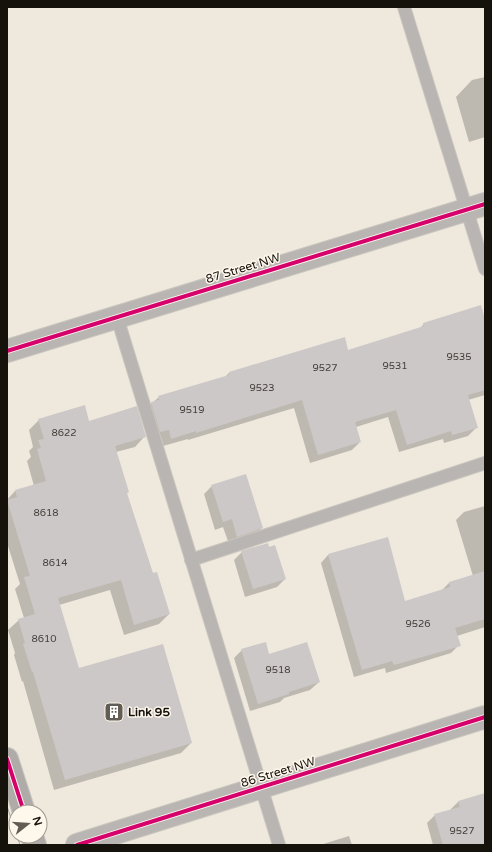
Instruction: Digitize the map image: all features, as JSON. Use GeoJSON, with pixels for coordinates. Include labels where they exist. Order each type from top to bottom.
{"type":"FeatureCollection","features":[{"type":"Feature","properties":{"kind":"street","name":"87 Street NW"},"geometry":{"type":"LineString","coordinates":[[7,352],[476,207]]}},
{"type":"Feature","properties":{"kind":"street","name":"86 Street NW"},"geometry":{"type":"LineString","coordinates":[[77,845],[485,717]]}},
{"type":"Feature","properties":{"kind":"street"},"geometry":{"type":"LineString","coordinates":[[7,759],[21,804]]}},
{"type":"Feature","properties":{"kind":"lane"},"geometry":{"type":"LineString","coordinates":[[404,7],[476,207],[485,269]]}},
{"type":"Feature","properties":{"kind":"lane"},"geometry":{"type":"LineString","coordinates":[[117,317],[279,845]]}},
{"type":"Feature","properties":{"kind":"lane"},"geometry":{"type":"LineString","coordinates":[[191,560],[485,463]]}},
{"type":"Feature","properties":{"kind":"building"},"geometry":{"type":"Polygon","coordinates":[[[481,305],[485,319],[485,390],[468,395],[478,428],[452,435],[451,431],[407,445],[396,410],[355,422],[361,442],[318,455],[302,400],[196,433],[196,431],[171,439],[169,430],[160,432],[151,402],[159,400],[158,396],[229,375],[229,372],[345,337],[348,350],[424,326],[423,323],[481,305]]]}},
{"type":"Feature","properties":{"kind":"building"},"geometry":{"type":"Polygon","coordinates":[[[85,405],[89,421],[137,406],[146,437],[115,446],[129,492],[127,493],[153,573],[157,572],[170,614],[134,625],[121,580],[58,598],[79,668],[163,644],[192,743],[65,780],[33,672],[23,644],[25,643],[18,619],[35,614],[24,577],[30,576],[7,500],[17,497],[15,490],[46,481],[37,449],[41,448],[38,440],[44,439],[38,419],[85,405]]]}},
{"type":"Feature","properties":{"kind":"building"},"geometry":{"type":"Polygon","coordinates":[[[246,474],[263,528],[237,537],[232,519],[223,522],[211,485],[246,474]]]}},
{"type":"Feature","properties":{"kind":"building"},"geometry":{"type":"Polygon","coordinates":[[[388,537],[405,601],[450,587],[449,582],[485,571],[485,619],[455,628],[461,646],[394,665],[392,661],[362,670],[328,554],[388,537]]]}},
{"type":"Feature","properties":{"kind":"building"},"geometry":{"type":"Polygon","coordinates":[[[268,543],[269,547],[275,545],[286,579],[253,589],[241,551],[268,543]]]}},
{"type":"Feature","properties":{"kind":"building"},"geometry":{"type":"Polygon","coordinates":[[[266,642],[269,654],[307,642],[320,682],[258,704],[241,649],[266,642]]]}},
{"type":"Feature","properties":{"kind":"building"},"geometry":{"type":"Polygon","coordinates":[[[485,793],[485,845],[443,845],[434,814],[460,807],[458,801],[485,793]]]}},
{"type":"Feature","properties":{"kind":"cycle path"},"geometry":{"type":"LineString","coordinates":[[7,351],[485,204]]}},
{"type":"Feature","properties":{"kind":"cycle path"},"geometry":{"type":"LineString","coordinates":[[77,845],[485,717]]}},
{"type":"Feature","properties":{"kind":"cycle path"},"geometry":{"type":"LineString","coordinates":[[7,759],[21,804]]}},
{"type":"Feature","properties":{"kind":"place","name":"Link 95"},"geometry":{"type":"Point","coordinates":[114,712]}}]}
